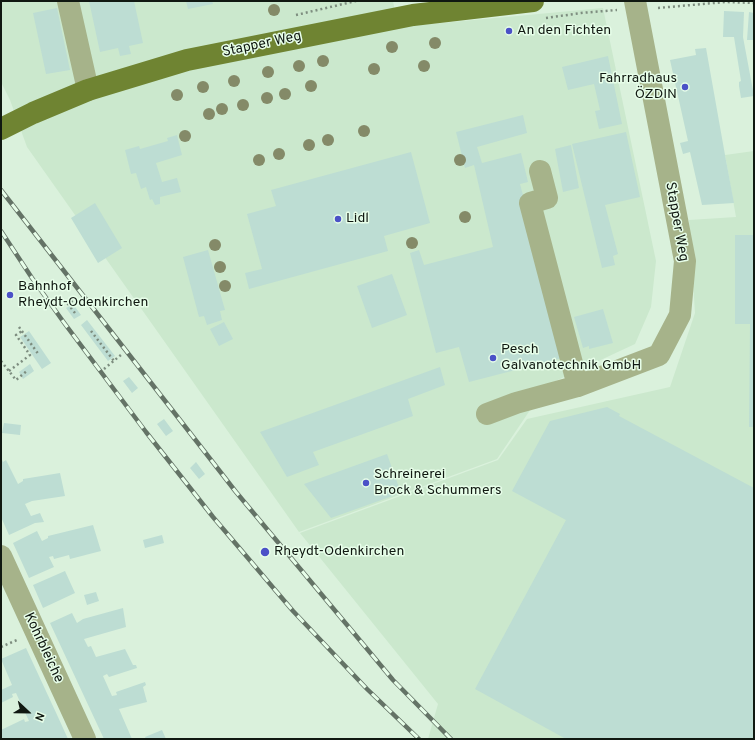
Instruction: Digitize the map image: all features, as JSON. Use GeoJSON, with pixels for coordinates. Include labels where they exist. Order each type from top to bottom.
{"type":"FeatureCollection","features":[{"type":"Feature","properties":{"kind":"main road","name":"Stapper Weg"},"geometry":{"type":"LineString","coordinates":[[1,129],[33,113],[88,90],[187,60],[414,8],[538,10]]}},
{"type":"Feature","properties":{"kind":"street"},"geometry":{"type":"LineString","coordinates":[[68,1],[88,90]]}},
{"type":"Feature","properties":{"kind":"street","name":"Stapper Weg"},"geometry":{"type":"LineString","coordinates":[[487,414],[516,403],[578,386],[659,355],[680,315],[685,261],[636,5]]}},
{"type":"Feature","properties":{"kind":"street"},"geometry":{"type":"LineString","coordinates":[[540,171],[547,198],[530,203],[578,386]]}},
{"type":"Feature","properties":{"kind":"street","name":"Kohrbleiche"},"geometry":{"type":"LineString","coordinates":[[1,556],[85,739]]}},
{"type":"Feature","properties":{"kind":"path"},"geometry":{"type":"LineString","coordinates":[[538,10],[581,12],[636,5],[725,2],[754,3]]}},
{"type":"Feature","properties":{"kind":"path"},"geometry":{"type":"LineString","coordinates":[[75,313],[68,304],[78,297]]}},
{"type":"Feature","properties":{"kind":"path"},"geometry":{"type":"LineString","coordinates":[[19,326],[39,355]]}},
{"type":"Feature","properties":{"kind":"path"},"geometry":{"type":"LineString","coordinates":[[9,371],[30,355],[16,335],[22,331]]}},
{"type":"Feature","properties":{"kind":"path"},"geometry":{"type":"LineString","coordinates":[[91,331],[114,361]]}},
{"type":"Feature","properties":{"kind":"path"},"geometry":{"type":"LineString","coordinates":[[104,369],[122,354]]}},
{"type":"Feature","properties":{"kind":"path"},"geometry":{"type":"LineString","coordinates":[[1,361],[16,380],[28,370]]}},
{"type":"Feature","properties":{"kind":"shaded area"},"geometry":{"type":"Polygon","coordinates":[[[1,1],[393,1],[398,27],[603,8],[656,261],[651,307],[635,344],[547,385],[497,459],[299,532],[27,147],[10,100],[1,82],[1,1]]]}},
{"type":"Feature","properties":{"kind":"shaded area"},"geometry":{"type":"Polygon","coordinates":[[[754,151],[754,739],[428,739],[438,704],[300,533],[498,460],[527,419],[670,387],[695,313],[689,220],[736,217],[725,155],[754,151]]]}},
{"type":"Feature","properties":{"kind":"building"},"geometry":{"type":"Polygon","coordinates":[[[89,1],[134,1],[143,43],[129,46],[131,54],[120,56],[118,48],[100,52],[89,1]]]}},
{"type":"Feature","properties":{"kind":"building"},"geometry":{"type":"Polygon","coordinates":[[[186,1],[212,1],[213,4],[188,9],[186,1]]]}},
{"type":"Feature","properties":{"kind":"building"},"geometry":{"type":"Polygon","coordinates":[[[57,8],[70,70],[46,74],[33,13],[57,8]]]}},
{"type":"Feature","properties":{"kind":"building"},"geometry":{"type":"Polygon","coordinates":[[[724,11],[744,12],[743,37],[754,96],[741,98],[739,82],[741,81],[734,37],[723,37],[724,11]]]}},
{"type":"Feature","properties":{"kind":"building"},"geometry":{"type":"Polygon","coordinates":[[[749,12],[754,13],[754,40],[747,40],[749,12]]]}},
{"type":"Feature","properties":{"kind":"building"},"geometry":{"type":"Polygon","coordinates":[[[706,48],[734,203],[702,205],[690,152],[683,154],[680,143],[688,141],[670,60],[696,55],[695,49],[706,48]]]}},
{"type":"Feature","properties":{"kind":"building"},"geometry":{"type":"Polygon","coordinates":[[[608,56],[622,124],[599,129],[595,111],[600,110],[594,84],[568,90],[562,67],[608,56]]]}},
{"type":"Feature","properties":{"kind":"building"},"geometry":{"type":"Polygon","coordinates":[[[523,115],[527,133],[477,147],[482,163],[521,153],[528,182],[520,184],[566,357],[469,382],[459,347],[436,353],[410,253],[419,250],[424,265],[493,247],[474,165],[465,168],[456,132],[523,115]]]}},
{"type":"Feature","properties":{"kind":"building"},"geometry":{"type":"Polygon","coordinates":[[[626,132],[640,197],[605,205],[618,254],[613,256],[615,265],[602,268],[572,144],[626,132]]]}},
{"type":"Feature","properties":{"kind":"building"},"geometry":{"type":"Polygon","coordinates":[[[177,135],[182,155],[156,163],[162,182],[177,178],[181,192],[160,197],[160,204],[155,205],[152,199],[150,200],[146,187],[141,189],[136,173],[131,174],[125,150],[139,146],[140,149],[168,141],[167,138],[177,135]]]}},
{"type":"Feature","properties":{"kind":"building"},"geometry":{"type":"Polygon","coordinates":[[[571,145],[579,188],[563,192],[555,149],[571,145]]]}},
{"type":"Feature","properties":{"kind":"building","name":"Lidl"},"geometry":{"type":"Polygon","coordinates":[[[411,152],[430,223],[384,236],[388,251],[249,289],[245,273],[262,269],[247,214],[276,206],[271,190],[411,152]]]}},
{"type":"Feature","properties":{"kind":"building"},"geometry":{"type":"Polygon","coordinates":[[[95,203],[122,248],[98,263],[71,218],[95,203]]]}},
{"type":"Feature","properties":{"kind":"building"},"geometry":{"type":"Polygon","coordinates":[[[735,235],[754,235],[754,427],[749,427],[750,324],[735,324],[735,235]]]}},
{"type":"Feature","properties":{"kind":"building"},"geometry":{"type":"Polygon","coordinates":[[[208,250],[225,310],[220,311],[222,320],[207,325],[204,316],[199,317],[183,257],[208,250]]]}},
{"type":"Feature","properties":{"kind":"building"},"geometry":{"type":"Polygon","coordinates":[[[392,274],[407,315],[372,328],[357,286],[392,274]]]}},
{"type":"Feature","properties":{"kind":"building"},"geometry":{"type":"Polygon","coordinates":[[[73,304],[81,315],[74,319],[66,308],[73,304]]]}},
{"type":"Feature","properties":{"kind":"building"},"geometry":{"type":"Polygon","coordinates":[[[603,309],[613,343],[589,349],[589,346],[583,348],[574,317],[603,309]]]}},
{"type":"Feature","properties":{"kind":"building"},"geometry":{"type":"Polygon","coordinates":[[[87,320],[115,356],[108,361],[81,325],[87,320]]]}},
{"type":"Feature","properties":{"kind":"building"},"geometry":{"type":"Polygon","coordinates":[[[224,322],[233,339],[219,346],[210,329],[224,322]]]}},
{"type":"Feature","properties":{"kind":"building"},"geometry":{"type":"Polygon","coordinates":[[[29,331],[51,363],[42,369],[20,337],[29,331]]]}},
{"type":"Feature","properties":{"kind":"building"},"geometry":{"type":"Polygon","coordinates":[[[30,364],[34,371],[23,379],[19,372],[30,364]]]}},
{"type":"Feature","properties":{"kind":"building"},"geometry":{"type":"Polygon","coordinates":[[[440,367],[445,385],[408,399],[413,416],[313,452],[319,465],[287,477],[260,432],[440,367]]]}},
{"type":"Feature","properties":{"kind":"building"},"geometry":{"type":"Polygon","coordinates":[[[129,377],[138,388],[132,393],[123,381],[129,377]]]}},
{"type":"Feature","properties":{"kind":"building"},"geometry":{"type":"Polygon","coordinates":[[[607,407],[620,414],[619,416],[754,488],[754,739],[566,739],[475,689],[566,520],[512,491],[550,421],[607,407]]]}},
{"type":"Feature","properties":{"kind":"building"},"geometry":{"type":"Polygon","coordinates":[[[164,419],[173,431],[166,436],[157,424],[164,419]]]}},
{"type":"Feature","properties":{"kind":"building"},"geometry":{"type":"Polygon","coordinates":[[[4,423],[21,425],[20,435],[2,433],[4,423]]]}},
{"type":"Feature","properties":{"kind":"building","name":"Schreinerei Brock & Schummers"},"geometry":{"type":"Polygon","coordinates":[[[387,454],[401,493],[331,518],[304,484],[387,454]]]}},
{"type":"Feature","properties":{"kind":"building"},"geometry":{"type":"Polygon","coordinates":[[[1,457],[3,462],[6,460],[18,484],[23,481],[23,479],[60,473],[65,496],[32,501],[25,504],[31,516],[40,513],[44,522],[35,523],[9,535],[1,517],[1,457]]]}},
{"type":"Feature","properties":{"kind":"building"},"geometry":{"type":"Polygon","coordinates":[[[196,462],[205,474],[199,479],[190,468],[196,462]]]}},
{"type":"Feature","properties":{"kind":"building"},"geometry":{"type":"Polygon","coordinates":[[[93,525],[101,551],[70,559],[69,555],[54,559],[53,556],[49,557],[54,567],[29,578],[13,543],[37,531],[42,541],[48,538],[48,536],[93,525]]]}},
{"type":"Feature","properties":{"kind":"building"},"geometry":{"type":"Polygon","coordinates":[[[162,535],[164,543],[145,548],[143,540],[162,535]]]}},
{"type":"Feature","properties":{"kind":"building"},"geometry":{"type":"Polygon","coordinates":[[[65,571],[75,593],[43,608],[33,585],[65,571]]]}},
{"type":"Feature","properties":{"kind":"building"},"geometry":{"type":"Polygon","coordinates":[[[96,592],[99,601],[87,605],[84,595],[96,592]]]}},
{"type":"Feature","properties":{"kind":"building"},"geometry":{"type":"Polygon","coordinates":[[[123,608],[126,627],[84,639],[88,647],[91,646],[96,657],[125,649],[133,665],[136,665],[137,668],[109,677],[107,674],[103,676],[112,696],[117,695],[116,692],[145,682],[146,685],[143,687],[147,702],[119,709],[132,739],[104,739],[50,623],[72,613],[77,623],[83,619],[123,608]]]}},
{"type":"Feature","properties":{"kind":"building"},"geometry":{"type":"Polygon","coordinates":[[[26,648],[68,739],[1,739],[1,730],[24,719],[25,722],[29,721],[16,693],[12,694],[13,697],[1,703],[1,690],[12,685],[1,659],[26,648]]]}},
{"type":"Feature","properties":{"kind":"building"},"geometry":{"type":"Polygon","coordinates":[[[162,730],[166,739],[146,739],[145,737],[162,730]]]}},
{"type":"Feature","properties":{"kind":"railway"},"geometry":{"type":"LineString","coordinates":[[1,190],[236,492],[393,680],[451,739]]}},
{"type":"Feature","properties":{"kind":"railway"},"geometry":{"type":"LineString","coordinates":[[1,231],[65,324],[146,432],[213,517],[293,611],[367,689],[419,739]]}},
{"type":"Feature","properties":{"kind":"place","name":"An den Fichten"},"geometry":{"type":"Point","coordinates":[509,31]}},
{"type":"Feature","properties":{"kind":"place","name":"Fahrradhaus ÖZDIN"},"geometry":{"type":"Point","coordinates":[685,87]}},
{"type":"Feature","properties":{"kind":"place","name":"Lidl"},"geometry":{"type":"Point","coordinates":[338,219]}},
{"type":"Feature","properties":{"kind":"place","name":"Bahnhof Rheydt-Odenkirchen"},"geometry":{"type":"Point","coordinates":[10,295]}},
{"type":"Feature","properties":{"kind":"place","name":"Pesch Galvanotechnik GmbH"},"geometry":{"type":"Point","coordinates":[493,358]}},
{"type":"Feature","properties":{"kind":"place","name":"Schreinerei Brock & Schummers"},"geometry":{"type":"Point","coordinates":[366,483]}},
{"type":"Feature","properties":{"kind":"place","name":"Rheydt-Odenkirchen"},"geometry":{"type":"Point","coordinates":[265,552]}}]}
